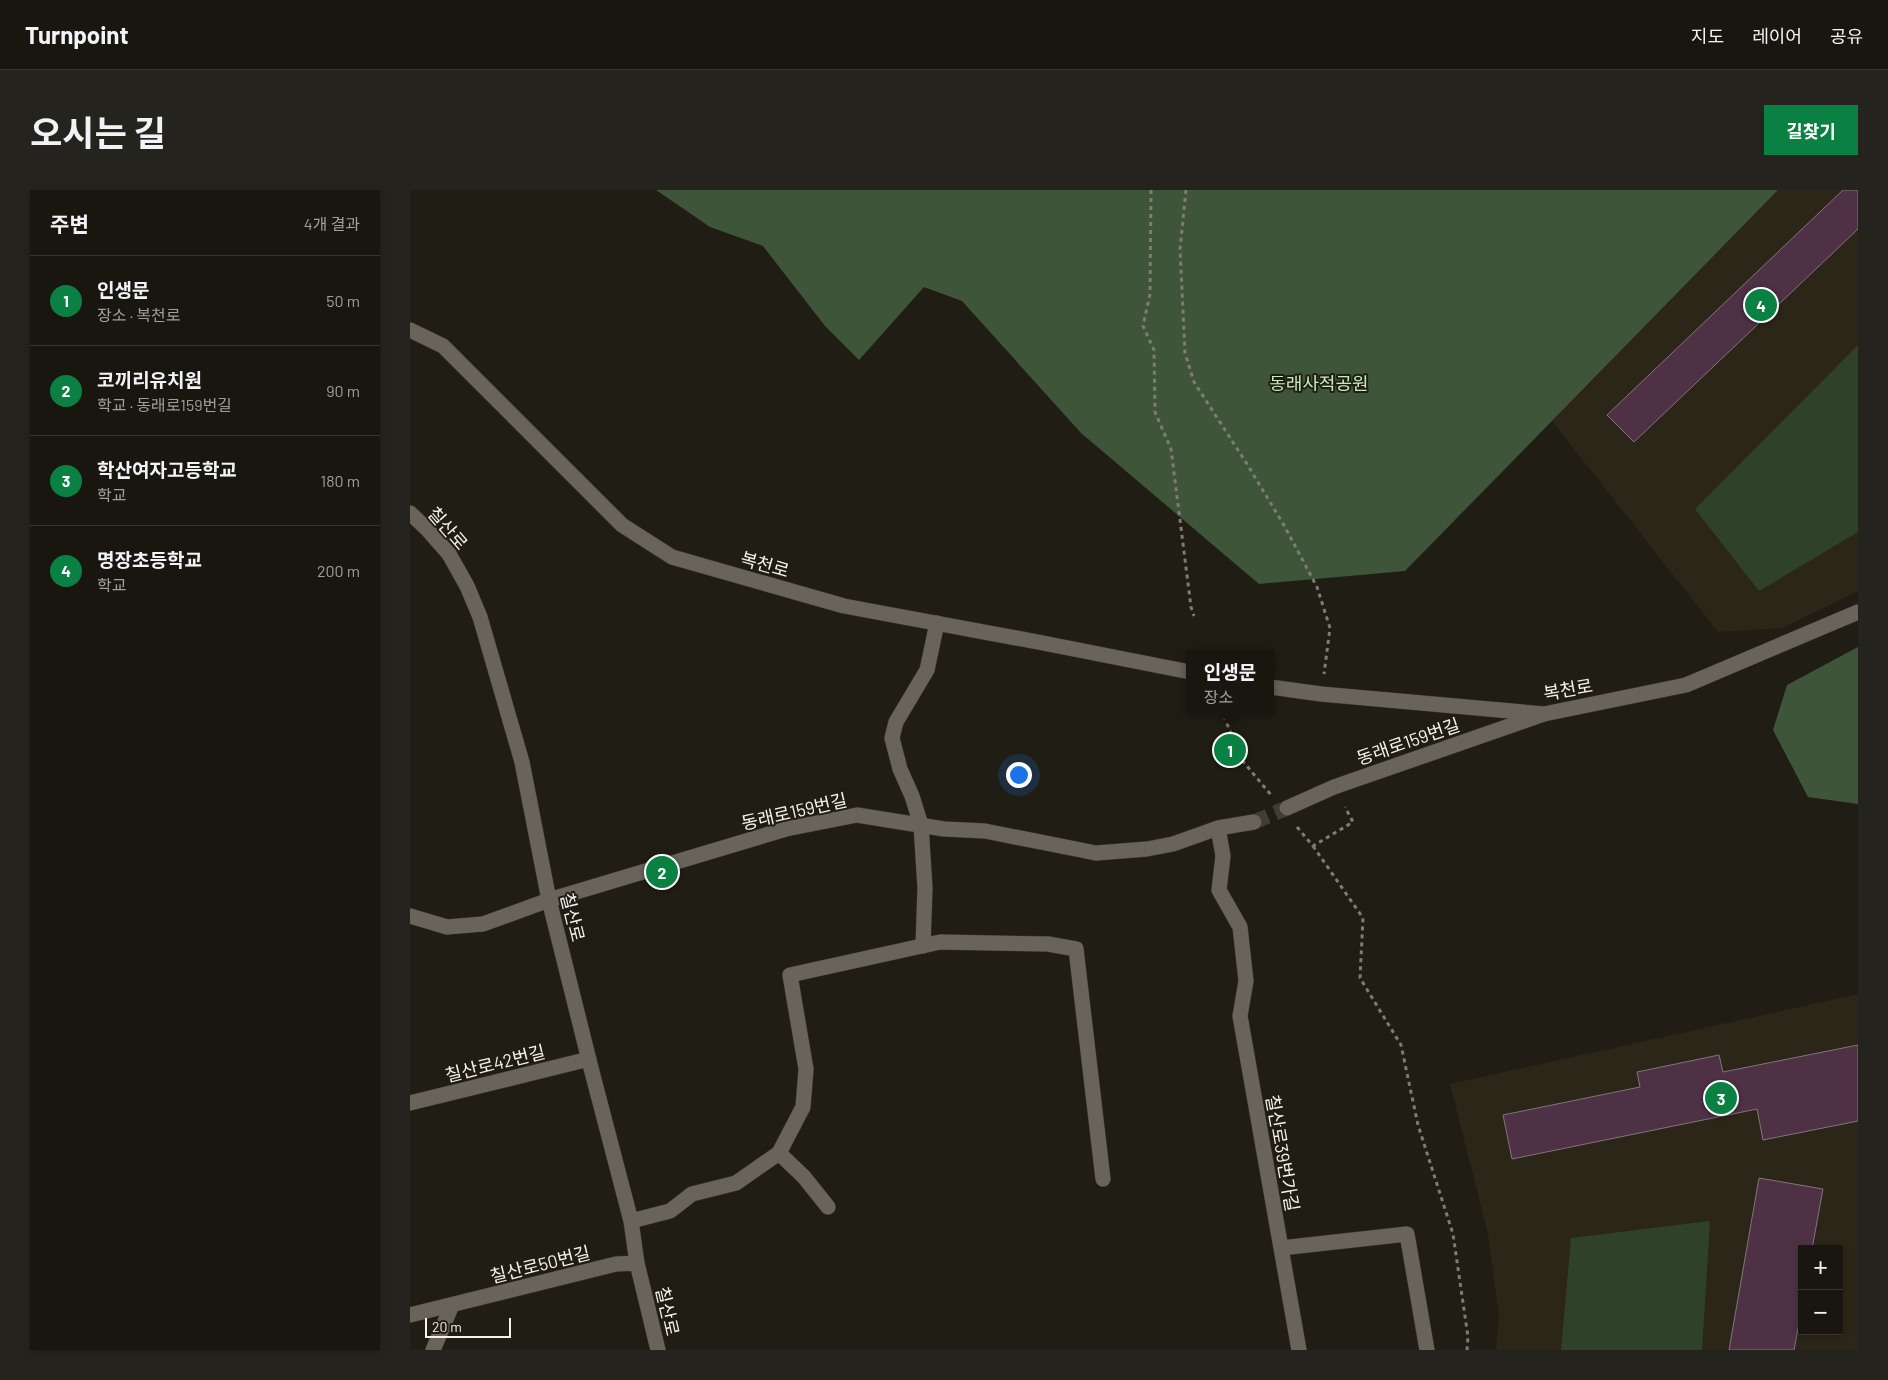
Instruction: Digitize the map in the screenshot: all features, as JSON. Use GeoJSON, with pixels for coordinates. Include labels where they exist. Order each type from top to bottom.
{"type":"FeatureCollection","features":[{"type":"Feature","properties":{"kind":"street","name":"복천로"},"geometry":{"type":"LineString","coordinates":[[410,330],[443,346],[622,525],[672,557],[844,606],[1186,671]]}},
{"type":"Feature","properties":{"kind":"street","name":"칠산로"},"geometry":{"type":"LineString","coordinates":[[410,513],[427,528],[449,554],[467,586],[480,618],[522,762],[549,900],[631,1220],[637,1263],[658,1350]]}},
{"type":"Feature","properties":{"kind":"street","name":"복천로"},"geometry":{"type":"LineString","coordinates":[[1274,688],[1321,694],[1544,714],[1686,685],[1858,612]]}},
{"type":"Feature","properties":{"kind":"street"},"geometry":{"type":"LineString","coordinates":[[923,946],[925,888],[921,825],[912,796],[900,770],[892,738],[896,722],[926,670],[937,623]]}},
{"type":"Feature","properties":{"kind":"street","name":"동래로159번길"},"geometry":{"type":"LineString","coordinates":[[1287,808],[1334,787],[1544,714]]}},
{"type":"Feature","properties":{"kind":"street","name":"동래로159번길"},"geometry":{"type":"LineString","coordinates":[[410,916],[447,927],[483,924],[549,900],[786,829],[857,815],[944,829],[985,831],[1096,853],[1147,849],[1173,844],[1218,828],[1254,822]]}},
{"type":"Feature","properties":{"kind":"street","name":"칠산로39번가길"},"geometry":{"type":"LineString","coordinates":[[1218,828],[1223,856],[1219,890],[1240,927],[1246,981],[1240,1016],[1299,1350]]}},
{"type":"Feature","properties":{"kind":"street"},"geometry":{"type":"LineString","coordinates":[[631,1220],[670,1211],[692,1194],[736,1183],[778,1153],[803,1107],[806,1069],[790,975],[940,942],[1048,944],[1076,949],[1103,1179]]}},
{"type":"Feature","properties":{"kind":"street","name":"칠산로42번길"},"geometry":{"type":"LineString","coordinates":[[410,1103],[589,1059]]}},
{"type":"Feature","properties":{"kind":"street"},"geometry":{"type":"LineString","coordinates":[[778,1153],[804,1177],[828,1207]]}},
{"type":"Feature","properties":{"kind":"street"},"geometry":{"type":"LineString","coordinates":[[1281,1248],[1407,1234],[1427,1350]]}},
{"type":"Feature","properties":{"kind":"street","name":"칠산로50번길"},"geometry":{"type":"LineString","coordinates":[[410,1315],[616,1264],[637,1263]]}},
{"type":"Feature","properties":{"kind":"street"},"geometry":{"type":"LineString","coordinates":[[433,1350],[452,1305]]}},
{"type":"Feature","properties":{"kind":"path"},"geometry":{"type":"LineString","coordinates":[[1151,190],[1150,294],[1143,326],[1154,350],[1155,412],[1171,449],[1191,607],[1194,616]]}},
{"type":"Feature","properties":{"kind":"path"},"geometry":{"type":"LineString","coordinates":[[1186,190],[1180,249],[1185,352],[1194,382],[1271,503],[1316,587],[1330,628],[1321,694]]}},
{"type":"Feature","properties":{"kind":"path"},"geometry":{"type":"LineString","coordinates":[[1313,846],[1363,918],[1360,978],[1401,1044],[1418,1125],[1453,1234],[1468,1337],[1467,1350]]}},
{"type":"Feature","properties":{"kind":"shaded area"},"geometry":{"type":"Polygon","coordinates":[[[1778,190],[1858,190],[1858,591],[1782,628],[1718,632],[1552,421],[1778,190]]]}},
{"type":"Feature","properties":{"kind":"shaded area"},"geometry":{"type":"Polygon","coordinates":[[[1858,994],[1858,1350],[1496,1350],[1499,1315],[1488,1235],[1450,1084],[1858,994]]]}},
{"type":"Feature","properties":{"kind":"green space","name":"동래사적공원"},"geometry":{"type":"Polygon","coordinates":[[[656,190],[1778,190],[1405,571],[1259,584],[1081,433],[962,301],[924,287],[859,360],[825,326],[763,246],[710,227],[656,190]]]}},
{"type":"Feature","properties":{"kind":"green space"},"geometry":{"type":"Polygon","coordinates":[[[1858,345],[1858,532],[1759,591],[1695,509],[1858,345]]]}},
{"type":"Feature","properties":{"kind":"green space"},"geometry":{"type":"Polygon","coordinates":[[[1858,647],[1858,804],[1808,797],[1773,730],[1787,685],[1858,647]]]}},
{"type":"Feature","properties":{"kind":"green space"},"geometry":{"type":"Polygon","coordinates":[[[1710,1221],[1702,1350],[1561,1350],[1571,1238],[1710,1221]]]}},
{"type":"Feature","properties":{"kind":"building"},"geometry":{"type":"Polygon","coordinates":[[[1843,190],[1858,190],[1858,229],[1634,442],[1607,415],[1843,190]]]}},
{"type":"Feature","properties":{"kind":"building"},"geometry":{"type":"Polygon","coordinates":[[[1858,1045],[1858,1121],[1763,1140],[1757,1109],[1512,1159],[1503,1115],[1640,1087],[1637,1072],[1719,1055],[1723,1072],[1858,1045]]]}},
{"type":"Feature","properties":{"kind":"building"},"geometry":{"type":"Polygon","coordinates":[[[1759,1178],[1823,1189],[1813,1245],[1798,1245],[1798,1328],[1794,1350],[1729,1350],[1759,1178]]]}},
{"type":"Feature","properties":{"kind":"tunnel"},"geometry":{"type":"LineString","coordinates":[[1254,822],[1287,808]]}},
{"type":"Feature","properties":{"kind":"place","name":"명장초등학교"},"geometry":{"type":"Point","coordinates":[1761,305]}},
{"type":"Feature","properties":{"kind":"place","name":"인생문"},"geometry":{"type":"Point","coordinates":[1230,750]}},
{"type":"Feature","properties":{"kind":"place","name":"코끼리유치원"},"geometry":{"type":"Point","coordinates":[662,872]}},
{"type":"Feature","properties":{"kind":"place","name":"학산여자고등학교"},"geometry":{"type":"Point","coordinates":[1721,1098]}}]}
